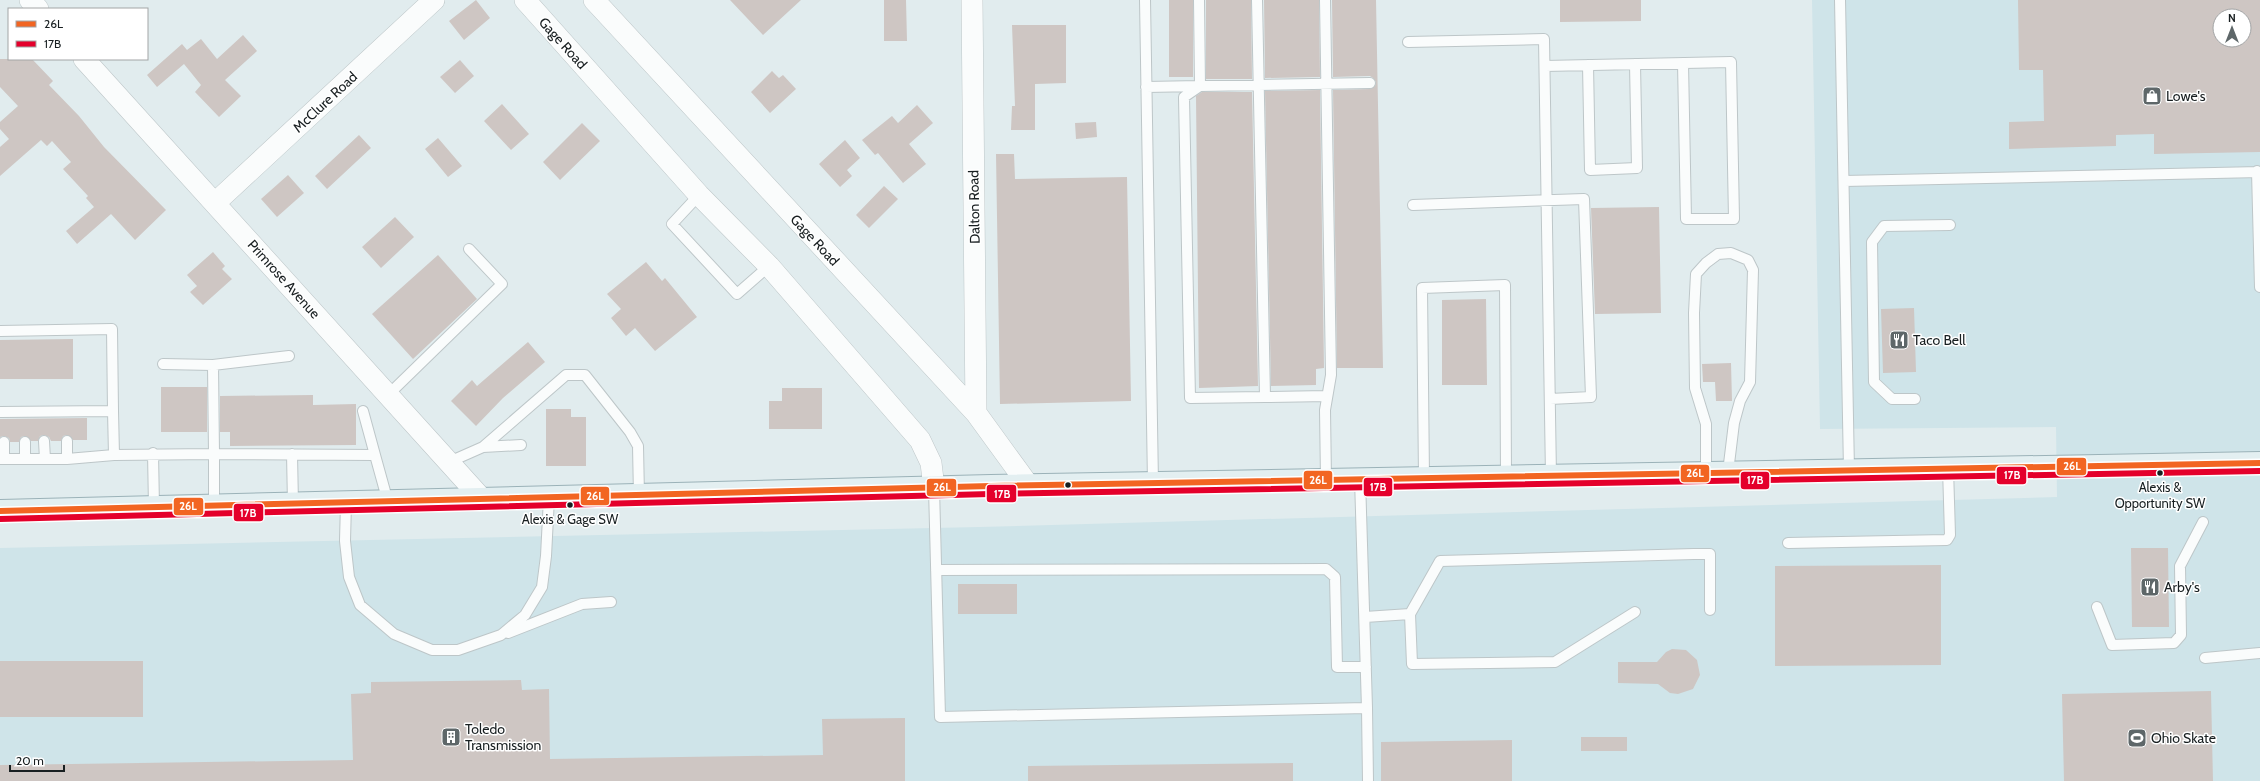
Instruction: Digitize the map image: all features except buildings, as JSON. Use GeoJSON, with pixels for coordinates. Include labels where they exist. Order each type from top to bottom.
{"type":"FeatureCollection","features":[{"type":"Feature","properties":{"kind":"main road"},"geometry":{"type":"LineString","coordinates":[[0,511],[1153,483],[2260,463]]}},
{"type":"Feature","properties":{"kind":"street"},"geometry":{"type":"LineString","coordinates":[[30,0],[37,8]]}},
{"type":"Feature","properties":{"kind":"street","name":"McClure Road"},"geometry":{"type":"LineString","coordinates":[[216,203],[434,0]]}},
{"type":"Feature","properties":{"kind":"street","name":"Gage Road"},"geometry":{"type":"LineString","coordinates":[[525,0],[699,195],[769,266],[920,440],[931,463],[934,488]]}},
{"type":"Feature","properties":{"kind":"street","name":"Gage Road"},"geometry":{"type":"LineString","coordinates":[[594,0],[976,414],[1029,486]]}},
{"type":"Feature","properties":{"kind":"street","name":"Dalton Road"},"geometry":{"type":"LineString","coordinates":[[972,0],[976,414]]}},
{"type":"Feature","properties":{"kind":"street","name":"Primrose Avenue"},"geometry":{"type":"LineString","coordinates":[[85,60],[484,500]]}},
{"type":"Feature","properties":{"kind":"lane"},"geometry":{"type":"LineString","coordinates":[[1146,0],[1146,87],[1153,483]]}},
{"type":"Feature","properties":{"kind":"lane"},"geometry":{"type":"LineString","coordinates":[[1199,0],[1200,86]]}},
{"type":"Feature","properties":{"kind":"lane"},"geometry":{"type":"LineString","coordinates":[[1257,0],[1265,398]]}},
{"type":"Feature","properties":{"kind":"lane"},"geometry":{"type":"LineString","coordinates":[[1325,0],[1331,376],[1325,410],[1326,480]]}},
{"type":"Feature","properties":{"kind":"lane"},"geometry":{"type":"LineString","coordinates":[[1840,0],[1849,470]]}},
{"type":"Feature","properties":{"kind":"lane"},"geometry":{"type":"LineString","coordinates":[[1408,42],[1544,39],[1551,476]]}},
{"type":"Feature","properties":{"kind":"lane"},"geometry":{"type":"LineString","coordinates":[[1545,66],[1588,65],[1635,64],[1683,63],[1732,62],[1734,219],[1686,219],[1683,63]]}},
{"type":"Feature","properties":{"kind":"lane"},"geometry":{"type":"LineString","coordinates":[[1588,65],[1590,170],[1637,168],[1635,64]]}},
{"type":"Feature","properties":{"kind":"lane"},"geometry":{"type":"LineString","coordinates":[[1146,87],[1370,83]]}},
{"type":"Feature","properties":{"kind":"lane"},"geometry":{"type":"LineString","coordinates":[[1200,86],[1184,97],[1190,398],[1327,396]]}},
{"type":"Feature","properties":{"kind":"lane"},"geometry":{"type":"LineString","coordinates":[[1844,181],[2259,172],[2260,287]]}},
{"type":"Feature","properties":{"kind":"lane"},"geometry":{"type":"LineString","coordinates":[[699,195],[672,224],[737,294],[769,266]]}},
{"type":"Feature","properties":{"kind":"lane"},"geometry":{"type":"LineString","coordinates":[[1413,205],[1584,200],[1591,398],[1550,399]]}},
{"type":"Feature","properties":{"kind":"lane"},"geometry":{"type":"LineString","coordinates":[[1915,399],[1892,399],[1874,382],[1872,242],[1884,226],[1950,225]]}},
{"type":"Feature","properties":{"kind":"lane"},"geometry":{"type":"LineString","coordinates":[[388,395],[502,284],[469,249]]}},
{"type":"Feature","properties":{"kind":"lane"},"geometry":{"type":"LineString","coordinates":[[1706,473],[1706,424],[1695,388],[1694,312],[1696,274],[1718,254],[1731,253],[1748,260],[1753,270],[1750,382],[1740,401],[1734,423],[1728,472]]}},
{"type":"Feature","properties":{"kind":"lane"},"geometry":{"type":"LineString","coordinates":[[1424,478],[1422,288],[1505,285],[1506,476]]}},
{"type":"Feature","properties":{"kind":"lane"},"geometry":{"type":"LineString","coordinates":[[0,331],[112,329],[114,455]]}},
{"type":"Feature","properties":{"kind":"lane"},"geometry":{"type":"LineString","coordinates":[[163,364],[213,365],[289,356]]}},
{"type":"Feature","properties":{"kind":"lane"},"geometry":{"type":"LineString","coordinates":[[213,365],[214,506]]}},
{"type":"Feature","properties":{"kind":"lane"},"geometry":{"type":"LineString","coordinates":[[449,462],[484,447],[566,376],[585,375],[630,432],[638,446],[639,496]]}},
{"type":"Feature","properties":{"kind":"lane"},"geometry":{"type":"LineString","coordinates":[[3,414],[66,415],[113,411]]}},
{"type":"Feature","properties":{"kind":"lane"},"geometry":{"type":"LineString","coordinates":[[363,411],[388,502]]}},
{"type":"Feature","properties":{"kind":"lane"},"geometry":{"type":"LineString","coordinates":[[44,441],[45,459]]}},
{"type":"Feature","properties":{"kind":"lane"},"geometry":{"type":"LineString","coordinates":[[67,441],[67,459]]}},
{"type":"Feature","properties":{"kind":"lane"},"geometry":{"type":"LineString","coordinates":[[4,442],[2,459],[67,459],[153,453],[375,455]]}},
{"type":"Feature","properties":{"kind":"lane"},"geometry":{"type":"LineString","coordinates":[[25,442],[25,459]]}},
{"type":"Feature","properties":{"kind":"lane"},"geometry":{"type":"LineString","coordinates":[[484,447],[521,445]]}},
{"type":"Feature","properties":{"kind":"lane"},"geometry":{"type":"LineString","coordinates":[[153,453],[154,507]]}},
{"type":"Feature","properties":{"kind":"lane"},"geometry":{"type":"LineString","coordinates":[[292,454],[293,504]]}},
{"type":"Feature","properties":{"kind":"lane"},"geometry":{"type":"LineString","coordinates":[[1788,543],[1947,540],[1950,535],[1948,468]]}},
{"type":"Feature","properties":{"kind":"lane"},"geometry":{"type":"LineString","coordinates":[[1360,480],[1365,617],[1368,781]]}},
{"type":"Feature","properties":{"kind":"lane"},"geometry":{"type":"LineString","coordinates":[[934,488],[940,717],[1367,708]]}},
{"type":"Feature","properties":{"kind":"lane"},"geometry":{"type":"LineString","coordinates":[[501,635],[525,615],[542,587],[546,556],[548,498]]}},
{"type":"Feature","properties":{"kind":"lane"},"geometry":{"type":"LineString","coordinates":[[346,503],[345,541],[349,576],[360,605],[394,634],[432,650],[458,650],[582,604],[611,602]]}},
{"type":"Feature","properties":{"kind":"lane"},"geometry":{"type":"LineString","coordinates":[[2097,607],[2112,645],[2174,643],[2181,635],[2180,566],[2203,522]]}},
{"type":"Feature","properties":{"kind":"lane"},"geometry":{"type":"LineString","coordinates":[[1635,612],[1555,662],[1412,664],[1410,614],[1440,561],[1710,554],[1710,610]]}},
{"type":"Feature","properties":{"kind":"lane"},"geometry":{"type":"LineString","coordinates":[[936,570],[1326,569],[1335,577],[1337,667],[1366,667]]}},
{"type":"Feature","properties":{"kind":"lane"},"geometry":{"type":"LineString","coordinates":[[1365,617],[1410,614]]}},
{"type":"Feature","properties":{"kind":"lane"},"geometry":{"type":"LineString","coordinates":[[2205,658],[2260,653]]}},
{"type":"Feature","properties":{"kind":"shaded area"},"geometry":{"type":"Polygon","coordinates":[[[1812,0],[2260,0],[2260,781],[0,781],[0,548],[979,527],[2057,497],[2056,427],[1820,429],[1812,0]]]}},
{"type":"Feature","properties":{"kind":"transit line","name":"26L"},"geometry":{"type":"LineString","coordinates":[[0,511],[991,486],[2260,463]]}},
{"type":"Feature","properties":{"kind":"transit line","name":"17B"},"geometry":{"type":"LineString","coordinates":[[0,519],[991,494],[2260,471]]}},
{"type":"Feature","properties":{"kind":"place","name":"Lowe's"},"geometry":{"type":"Point","coordinates":[2152,96]}},
{"type":"Feature","properties":{"kind":"place","name":"Taco Bell"},"geometry":{"type":"Point","coordinates":[1899,340]}},
{"type":"Feature","properties":{"kind":"place","name":"Alexis & Opportunity SW"},"geometry":{"type":"Point","coordinates":[2160,473]}},
{"type":"Feature","properties":{"kind":"place","name":"Alexis & Gage SW"},"geometry":{"type":"Point","coordinates":[570,505]}},
{"type":"Feature","properties":{"kind":"place","name":"Arby's"},"geometry":{"type":"Point","coordinates":[2150,587]}},
{"type":"Feature","properties":{"kind":"place","name":"Toledo Transmission"},"geometry":{"type":"Point","coordinates":[451,737]}},
{"type":"Feature","properties":{"kind":"place","name":"Ohio Skate"},"geometry":{"type":"Point","coordinates":[2137,738]}}]}
